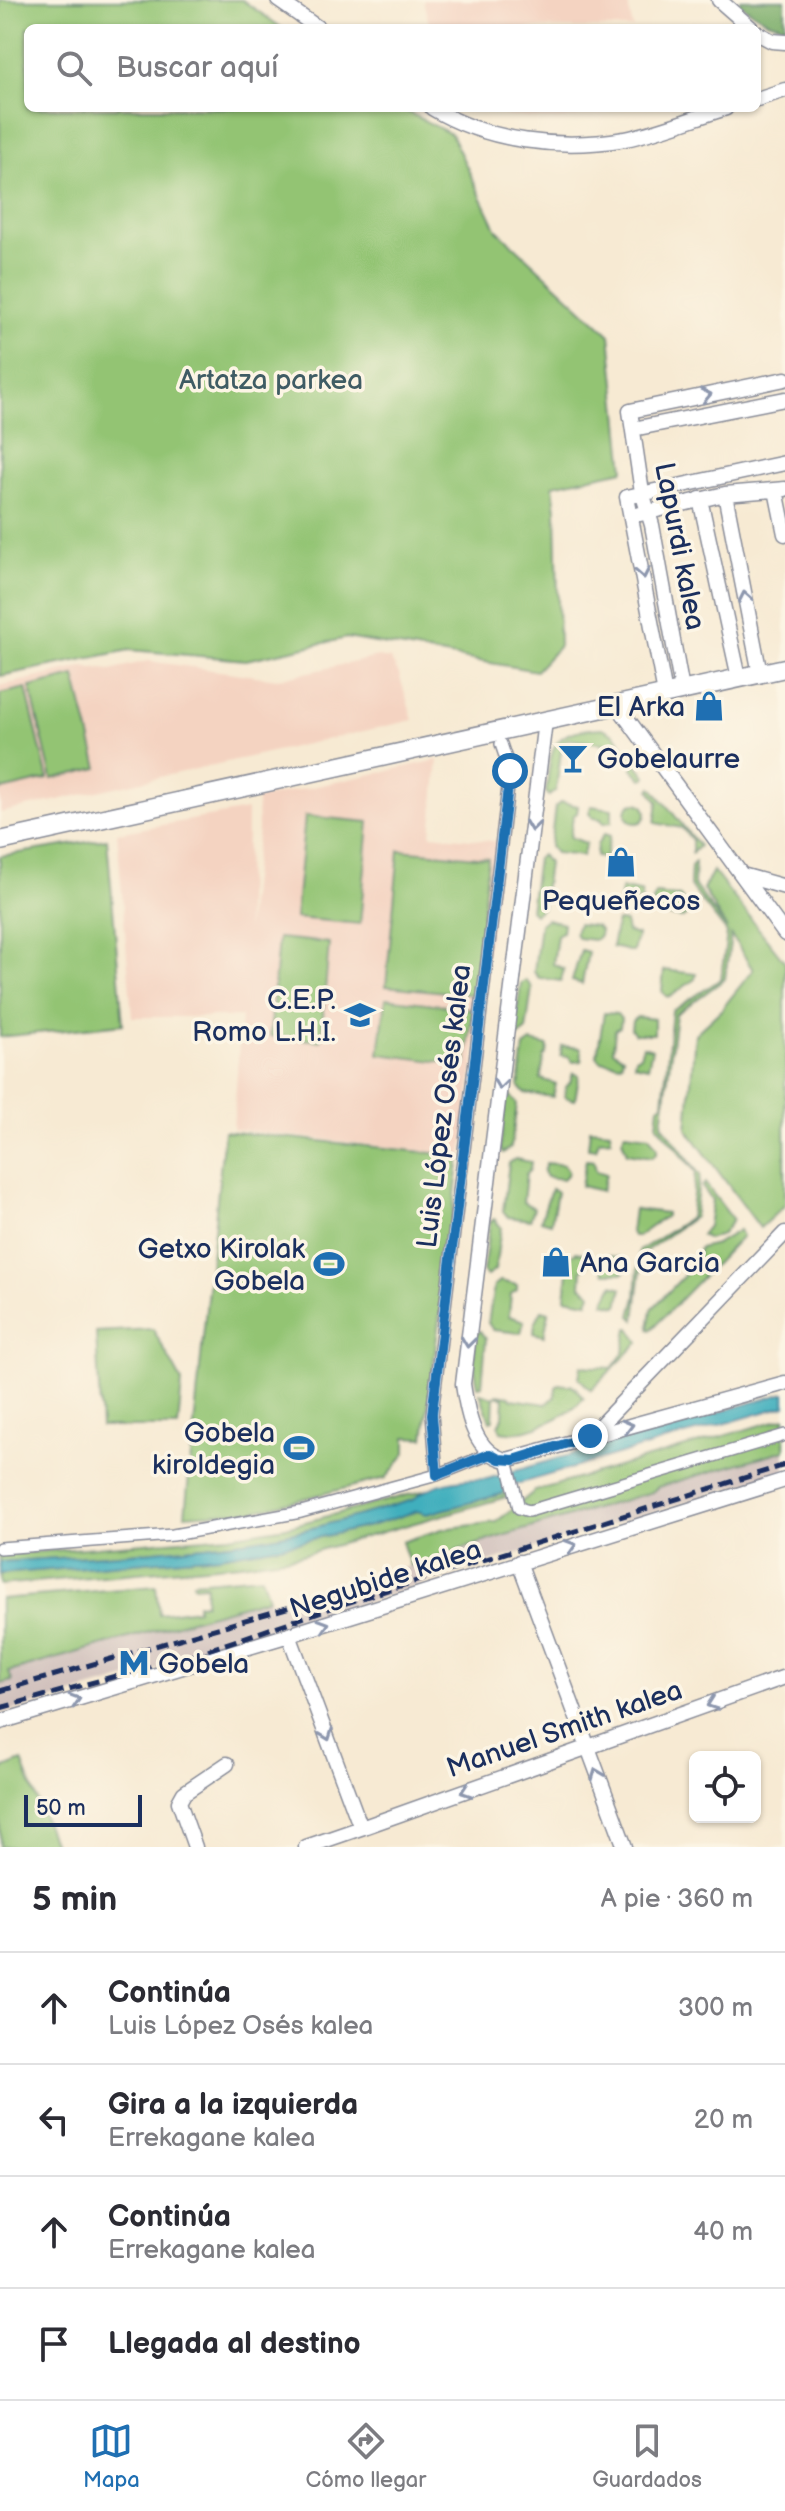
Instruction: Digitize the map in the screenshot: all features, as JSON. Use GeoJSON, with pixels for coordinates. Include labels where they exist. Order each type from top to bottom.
{"type":"FeatureCollection","features":[{"type":"Feature","properties":{"kind":"street"},"geometry":{"type":"LineString","coordinates":[[278,0],[312,24]]}},
{"type":"Feature","properties":{"kind":"street"},"geometry":{"type":"LineString","coordinates":[[719,0],[746,24]]}},
{"type":"Feature","properties":{"kind":"street"},"geometry":{"type":"LineString","coordinates":[[761,35],[772,41],[785,42]]}},
{"type":"Feature","properties":{"kind":"street"},"geometry":{"type":"LineString","coordinates":[[761,98],[785,90]]}},
{"type":"Feature","properties":{"kind":"street"},"geometry":{"type":"LineString","coordinates":[[441,112],[478,129],[525,141],[569,144],[626,139],[713,112]]}},
{"type":"Feature","properties":{"kind":"street","name":"Lapurdi kalea"},"geometry":{"type":"LineString","coordinates":[[674,692],[649,512],[642,492],[630,411],[785,379]]}},
{"type":"Feature","properties":{"kind":"street"},"geometry":{"type":"LineString","coordinates":[[633,429],[785,399]]}},
{"type":"Feature","properties":{"kind":"street"},"geometry":{"type":"LineString","coordinates":[[642,492],[785,463]]}},
{"type":"Feature","properties":{"kind":"street"},"geometry":{"type":"LineString","coordinates":[[632,515],[725,494],[781,490],[785,534]]}},
{"type":"Feature","properties":{"kind":"street","name":"Lapurdi kalea"},"geometry":{"type":"LineString","coordinates":[[642,492],[627,497],[674,692]]}},
{"type":"Feature","properties":{"kind":"street"},"geometry":{"type":"LineString","coordinates":[[725,494],[760,674]]}},
{"type":"Feature","properties":{"kind":"street"},"geometry":{"type":"LineString","coordinates":[[700,499],[739,678]]}},
{"type":"Feature","properties":{"kind":"street"},"geometry":{"type":"LineString","coordinates":[[0,841],[785,668]]}},
{"type":"Feature","properties":{"kind":"street"},"geometry":{"type":"LineString","coordinates":[[617,705],[785,934]]}},
{"type":"Feature","properties":{"kind":"street","name":"Luis López Osés kalea"},"geometry":{"type":"LineString","coordinates":[[501,1460],[478,1440],[466,1408],[463,1384],[545,721]]}},
{"type":"Feature","properties":{"kind":"street","name":"Luis López Osés kalea"},"geometry":{"type":"LineString","coordinates":[[437,1475],[432,1414],[510,771],[501,744]]}},
{"type":"Feature","properties":{"kind":"street"},"geometry":{"type":"LineString","coordinates":[[742,875],[785,887]]}},
{"type":"Feature","properties":{"kind":"street"},"geometry":{"type":"LineString","coordinates":[[590,1436],[785,1233]]}},
{"type":"Feature","properties":{"kind":"street"},"geometry":{"type":"LineString","coordinates":[[0,1548],[173,1535],[301,1512],[785,1383]]}},
{"type":"Feature","properties":{"kind":"street"},"geometry":{"type":"LineString","coordinates":[[501,1460],[519,1508],[529,1511],[785,1435]]}},
{"type":"Feature","properties":{"kind":"street","name":"Negubide kalea"},"geometry":{"type":"LineString","coordinates":[[0,1722],[785,1480]]}},
{"type":"Feature","properties":{"kind":"street"},"geometry":{"type":"LineString","coordinates":[[519,1562],[625,1847]]}},
{"type":"Feature","properties":{"kind":"street"},"geometry":{"type":"LineString","coordinates":[[289,1635],[361,1828]]}},
{"type":"Feature","properties":{"kind":"street","name":"Manuel Smith kalea"},"geometry":{"type":"LineString","coordinates":[[306,1847],[785,1677]]}},
{"type":"Feature","properties":{"kind":"street"},"geometry":{"type":"LineString","coordinates":[[195,1847],[179,1802],[184,1793],[227,1764]]}},
{"type":"Feature","properties":{"kind":"shaded area"},"geometry":{"type":"Polygon","coordinates":[[[423,0],[627,0],[632,24],[429,24],[423,0]]]}},
{"type":"Feature","properties":{"kind":"shaded area"},"geometry":{"type":"Polygon","coordinates":[[[498,112],[599,112],[558,120],[508,116],[498,112]]]}},
{"type":"Feature","properties":{"kind":"shaded area"},"geometry":{"type":"Polygon","coordinates":[[[378,657],[390,659],[399,674],[413,720],[0,813],[0,686],[82,667],[110,670],[148,661],[277,679],[378,657]]]}},
{"type":"Feature","properties":{"kind":"shaded area","name":"C.E.P. Romo L.H.I."},"geometry":{"type":"Polygon","coordinates":[[[438,760],[431,835],[501,842],[462,1155],[233,1129],[241,1017],[132,1017],[117,833],[247,810],[246,930],[258,829],[257,799],[438,760]]]}},
{"type":"Feature","properties":{"kind":"shaded area"},"geometry":{"type":"Polygon","coordinates":[[[785,1450],[785,1471],[464,1570],[191,1660],[0,1714],[0,1684],[11,1681],[9,1672],[268,1598],[272,1607],[785,1450]]]}},
{"type":"Feature","properties":{"kind":"green space","name":"Artatza parkea"},"geometry":{"type":"Polygon","coordinates":[[[0,0],[242,0],[276,24],[24,24],[24,112],[408,112],[451,134],[497,230],[610,335],[624,470],[553,485],[559,646],[536,671],[347,638],[246,660],[130,650],[0,676],[0,0]]]}},
{"type":"Feature","properties":{"kind":"green space"},"geometry":{"type":"Polygon","coordinates":[[[740,0],[785,0],[785,26],[767,21],[739,4],[740,0]]]}},
{"type":"Feature","properties":{"kind":"green space"},"geometry":{"type":"Polygon","coordinates":[[[75,676],[98,768],[52,779],[30,687],[75,676]]]}},
{"type":"Feature","properties":{"kind":"green space"},"geometry":{"type":"Polygon","coordinates":[[[26,688],[48,779],[2,790],[0,694],[26,688]]]}},
{"type":"Feature","properties":{"kind":"green space"},"geometry":{"type":"Polygon","coordinates":[[[603,728],[615,735],[646,778],[642,779],[633,769],[634,762],[621,746],[568,739],[562,744],[556,790],[549,796],[546,792],[550,762],[557,743],[573,732],[603,728]]]}},
{"type":"Feature","properties":{"kind":"green space"},"geometry":{"type":"Polygon","coordinates":[[[652,787],[699,846],[692,853],[692,840],[682,828],[655,823],[658,802],[650,790],[652,787]]]}},
{"type":"Feature","properties":{"kind":"green space"},"geometry":{"type":"Polygon","coordinates":[[[561,802],[578,806],[570,837],[586,843],[582,856],[555,853],[550,847],[555,807],[561,802]]]}},
{"type":"Feature","properties":{"kind":"green space"},"geometry":{"type":"Polygon","coordinates":[[[636,803],[643,806],[646,813],[643,820],[636,823],[629,820],[626,813],[629,806],[636,803]]]}},
{"type":"Feature","properties":{"kind":"green space"},"geometry":{"type":"Polygon","coordinates":[[[591,806],[612,809],[612,822],[603,823],[601,819],[593,818],[589,813],[591,806]]]}},
{"type":"Feature","properties":{"kind":"green space"},"geometry":{"type":"Polygon","coordinates":[[[305,816],[369,822],[360,924],[295,918],[305,816]]]}},
{"type":"Feature","properties":{"kind":"green space"},"geometry":{"type":"Polygon","coordinates":[[[604,834],[610,836],[605,859],[596,856],[597,845],[604,834]]]}},
{"type":"Feature","properties":{"kind":"green space"},"geometry":{"type":"Polygon","coordinates":[[[107,839],[123,1024],[0,1037],[0,856],[107,839]]]}},
{"type":"Feature","properties":{"kind":"green space"},"geometry":{"type":"Polygon","coordinates":[[[399,850],[488,858],[475,995],[386,986],[399,850]]]}},
{"type":"Feature","properties":{"kind":"green space"},"geometry":{"type":"Polygon","coordinates":[[[541,855],[548,863],[542,908],[534,914],[530,910],[537,858],[541,855]]]}},
{"type":"Feature","properties":{"kind":"green space"},"geometry":{"type":"Polygon","coordinates":[[[695,862],[694,885],[727,929],[703,889],[713,871],[785,962],[785,1205],[760,1228],[687,1129],[695,1034],[721,1010],[753,970],[731,935],[725,979],[676,1014],[662,1124],[700,1175],[694,1217],[643,1253],[635,1320],[631,1316],[636,1297],[639,1251],[690,1218],[696,1172],[657,1125],[659,1107],[663,1104],[672,1011],[721,979],[727,933],[690,886],[691,866],[695,862]]]}},
{"type":"Feature","properties":{"kind":"green space"},"geometry":{"type":"Polygon","coordinates":[[[621,889],[641,892],[642,900],[631,900],[627,911],[619,910],[621,889]]]}},
{"type":"Feature","properties":{"kind":"green space"},"geometry":{"type":"Polygon","coordinates":[[[656,894],[680,897],[688,908],[687,914],[683,918],[657,915],[653,901],[656,894]]]}},
{"type":"Feature","properties":{"kind":"green space"},"geometry":{"type":"Polygon","coordinates":[[[546,919],[563,923],[562,932],[557,935],[553,964],[564,969],[561,981],[539,978],[534,972],[540,924],[546,919]]]}},
{"type":"Feature","properties":{"kind":"green space"},"geometry":{"type":"Polygon","coordinates":[[[617,921],[625,922],[627,932],[637,935],[633,952],[612,947],[617,921]]]}},
{"type":"Feature","properties":{"kind":"green space"},"geometry":{"type":"Polygon","coordinates":[[[578,924],[596,926],[600,930],[599,936],[594,940],[578,938],[575,933],[578,924]]]}},
{"type":"Feature","properties":{"kind":"green space"},"geometry":{"type":"Polygon","coordinates":[[[278,938],[329,943],[321,1041],[270,1036],[278,938]]]}},
{"type":"Feature","properties":{"kind":"green space"},"geometry":{"type":"Polygon","coordinates":[[[581,950],[588,952],[582,984],[572,981],[581,950]]]}},
{"type":"Feature","properties":{"kind":"green space"},"geometry":{"type":"Polygon","coordinates":[[[664,970],[696,974],[695,979],[670,997],[666,996],[662,991],[664,970]]]}},
{"type":"Feature","properties":{"kind":"green space"},"geometry":{"type":"Polygon","coordinates":[[[526,980],[532,988],[526,1031],[518,1037],[514,1033],[521,983],[526,980]]]}},
{"type":"Feature","properties":{"kind":"green space"},"geometry":{"type":"Polygon","coordinates":[[[386,998],[473,1009],[466,1065],[379,1054],[386,998]]]}},
{"type":"Feature","properties":{"kind":"green space"},"geometry":{"type":"Polygon","coordinates":[[[604,1013],[617,1014],[621,1019],[620,1027],[615,1030],[613,1050],[623,1057],[621,1064],[601,1061],[597,1056],[604,1013]]]}},
{"type":"Feature","properties":{"kind":"green space"},"geometry":{"type":"Polygon","coordinates":[[[637,1017],[654,1019],[654,1034],[635,1034],[631,1029],[632,1021],[637,1017]]]}},
{"type":"Feature","properties":{"kind":"green space"},"geometry":{"type":"Polygon","coordinates":[[[531,1042],[548,1046],[541,1079],[556,1084],[553,1097],[524,1093],[519,1087],[524,1047],[531,1042]]]}},
{"type":"Feature","properties":{"kind":"green space"},"geometry":{"type":"Polygon","coordinates":[[[562,1046],[581,1048],[582,1061],[573,1062],[569,1057],[561,1056],[562,1046]]]}},
{"type":"Feature","properties":{"kind":"green space"},"geometry":{"type":"Polygon","coordinates":[[[643,1046],[652,1049],[648,1067],[634,1064],[643,1046]]]}},
{"type":"Feature","properties":{"kind":"green space"},"geometry":{"type":"Polygon","coordinates":[[[573,1073],[579,1076],[575,1100],[565,1097],[566,1086],[573,1073]]]}},
{"type":"Feature","properties":{"kind":"green space"},"geometry":{"type":"Polygon","coordinates":[[[510,1095],[517,1104],[511,1147],[503,1153],[500,1149],[506,1098],[510,1095]]]}},
{"type":"Feature","properties":{"kind":"green space"},"geometry":{"type":"Polygon","coordinates":[[[590,1129],[610,1131],[611,1139],[599,1140],[596,1149],[588,1148],[590,1129]]]}},
{"type":"Feature","properties":{"kind":"green space","name":"Getxo Kirolak Gobela"},"geometry":{"type":"Polygon","coordinates":[[[224,1131],[460,1156],[424,1438],[406,1437],[406,1453],[386,1478],[254,1511],[185,1515],[224,1131]]]}},
{"type":"Feature","properties":{"kind":"green space"},"geometry":{"type":"Polygon","coordinates":[[[625,1133],[649,1136],[657,1147],[657,1153],[652,1157],[627,1153],[622,1140],[625,1133]]]}},
{"type":"Feature","properties":{"kind":"green space"},"geometry":{"type":"Polygon","coordinates":[[[515,1159],[531,1162],[526,1174],[523,1202],[534,1208],[530,1220],[508,1217],[503,1211],[509,1163],[515,1159]]]}},
{"type":"Feature","properties":{"kind":"green space"},"geometry":{"type":"Polygon","coordinates":[[[586,1160],[594,1161],[596,1171],[606,1174],[602,1191],[581,1186],[586,1160]]]}},
{"type":"Feature","properties":{"kind":"green space"},"geometry":{"type":"Polygon","coordinates":[[[546,1163],[564,1165],[567,1175],[563,1179],[546,1177],[543,1172],[546,1163]]]}},
{"type":"Feature","properties":{"kind":"green space"},"geometry":{"type":"Polygon","coordinates":[[[705,1183],[733,1220],[722,1234],[708,1239],[701,1235],[708,1226],[712,1200],[702,1187],[705,1183]]]}},
{"type":"Feature","properties":{"kind":"green space"},"geometry":{"type":"Polygon","coordinates":[[[551,1189],[557,1192],[551,1223],[541,1220],[551,1189]]]}},
{"type":"Feature","properties":{"kind":"green space"},"geometry":{"type":"Polygon","coordinates":[[[634,1209],[666,1213],[666,1216],[638,1236],[633,1236],[634,1209]]]}},
{"type":"Feature","properties":{"kind":"green space"},"geometry":{"type":"Polygon","coordinates":[[[494,1219],[501,1227],[495,1270],[487,1276],[483,1272],[490,1222],[494,1219]]]}},
{"type":"Feature","properties":{"kind":"green space"},"geometry":{"type":"Polygon","coordinates":[[[739,1230],[742,1236],[649,1329],[652,1309],[697,1262],[699,1248],[716,1244],[739,1230]]]}},
{"type":"Feature","properties":{"kind":"green space"},"geometry":{"type":"Polygon","coordinates":[[[576,1252],[589,1258],[588,1265],[582,1270],[581,1286],[591,1293],[588,1302],[565,1298],[570,1256],[576,1252]]]}},
{"type":"Feature","properties":{"kind":"green space"},"geometry":{"type":"Polygon","coordinates":[[[607,1256],[624,1258],[624,1273],[605,1273],[602,1268],[607,1256]]]}},
{"type":"Feature","properties":{"kind":"green space"},"geometry":{"type":"Polygon","coordinates":[[[500,1281],[517,1285],[517,1290],[511,1294],[509,1316],[524,1321],[521,1333],[493,1330],[488,1323],[494,1286],[500,1281]]]}},
{"type":"Feature","properties":{"kind":"green space"},"geometry":{"type":"Polygon","coordinates":[[[613,1285],[622,1288],[618,1306],[604,1303],[613,1285]]]}},
{"type":"Feature","properties":{"kind":"green space"},"geometry":{"type":"Polygon","coordinates":[[[542,1310],[549,1312],[544,1336],[534,1333],[542,1310]]]}},
{"type":"Feature","properties":{"kind":"green space"},"geometry":{"type":"Polygon","coordinates":[[[628,1328],[639,1342],[591,1390],[579,1378],[581,1366],[612,1368],[624,1352],[628,1328]]]}},
{"type":"Feature","properties":{"kind":"green space"},"geometry":{"type":"Polygon","coordinates":[[[153,1329],[182,1382],[178,1427],[101,1427],[96,1332],[153,1329]]]}},
{"type":"Feature","properties":{"kind":"green space"},"geometry":{"type":"Polygon","coordinates":[[[480,1331],[486,1339],[482,1385],[478,1387],[474,1364],[475,1335],[480,1331]]]}},
{"type":"Feature","properties":{"kind":"green space"},"geometry":{"type":"Polygon","coordinates":[[[559,1384],[574,1386],[584,1398],[557,1418],[522,1431],[501,1431],[499,1426],[504,1398],[494,1397],[493,1420],[490,1421],[480,1393],[493,1397],[497,1394],[509,1396],[546,1404],[555,1397],[559,1384]]]}},
{"type":"Feature","properties":{"kind":"green space"},"geometry":{"type":"Polygon","coordinates":[[[785,1418],[785,1450],[410,1566],[402,1542],[442,1529],[496,1522],[535,1491],[785,1418]]]}},
{"type":"Feature","properties":{"kind":"green space"},"geometry":{"type":"Polygon","coordinates":[[[507,1487],[510,1496],[298,1556],[0,1585],[0,1574],[219,1556],[280,1546],[370,1526],[417,1511],[428,1514],[502,1494],[507,1487]]]}},
{"type":"Feature","properties":{"kind":"green space"},"geometry":{"type":"Polygon","coordinates":[[[423,1491],[414,1500],[273,1537],[158,1551],[0,1562],[0,1555],[229,1536],[286,1527],[423,1491]]]}},
{"type":"Feature","properties":{"kind":"green space"},"geometry":{"type":"Polygon","coordinates":[[[261,1576],[268,1598],[9,1672],[12,1681],[0,1684],[0,1599],[156,1586],[159,1614],[197,1609],[197,1604],[205,1603],[206,1585],[194,1586],[193,1582],[261,1576]]]}},
{"type":"Feature","properties":{"kind":"green space"},"geometry":{"type":"Polygon","coordinates":[[[22,1761],[55,1847],[0,1847],[0,1770],[22,1761]]]}},
{"type":"Feature","properties":{"kind":"water"},"geometry":{"type":"Polygon","coordinates":[[[785,1393],[785,1406],[507,1487],[502,1494],[427,1514],[417,1511],[370,1526],[219,1556],[0,1574],[0,1562],[189,1548],[252,1540],[333,1523],[413,1500],[438,1485],[487,1479],[785,1393]]]}},
{"type":"Feature","properties":{"kind":"railway"},"geometry":{"type":"LineString","coordinates":[[0,1708],[199,1653],[340,1605],[785,1465]]}},
{"type":"Feature","properties":{"kind":"railway"},"geometry":{"type":"LineString","coordinates":[[0,1691],[349,1590]]}},
{"type":"Feature","properties":{"kind":"place","name":"El Arka"},"geometry":{"type":"Point","coordinates":[709,706]}},
{"type":"Feature","properties":{"kind":"place","name":"Gobelaurre"},"geometry":{"type":"Point","coordinates":[573,758]}},
{"type":"Feature","properties":{"kind":"place","name":"Pequeñecos"},"geometry":{"type":"Point","coordinates":[621,862]}},
{"type":"Feature","properties":{"kind":"place","name":"C.E.P. Romo L.H.I."},"geometry":{"type":"Point","coordinates":[360,1015]}},
{"type":"Feature","properties":{"kind":"place","name":"Ana Garcia"},"geometry":{"type":"Point","coordinates":[556,1262]}},
{"type":"Feature","properties":{"kind":"place","name":"Getxo Kirolak Gobela"},"geometry":{"type":"Point","coordinates":[329,1264]}},
{"type":"Feature","properties":{"kind":"place","name":"Gobela kiroldegia"},"geometry":{"type":"Point","coordinates":[299,1448]}},
{"type":"Feature","properties":{"kind":"place","name":"Gobela"},"geometry":{"type":"Point","coordinates":[134,1663]}},
{"type":"Feature","properties":{"kind":"route"},"geometry":{"type":"LineString","coordinates":[[510,771],[432,1414],[437,1475],[490,1454],[499,1459],[514,1460],[590,1436]]}}]}
